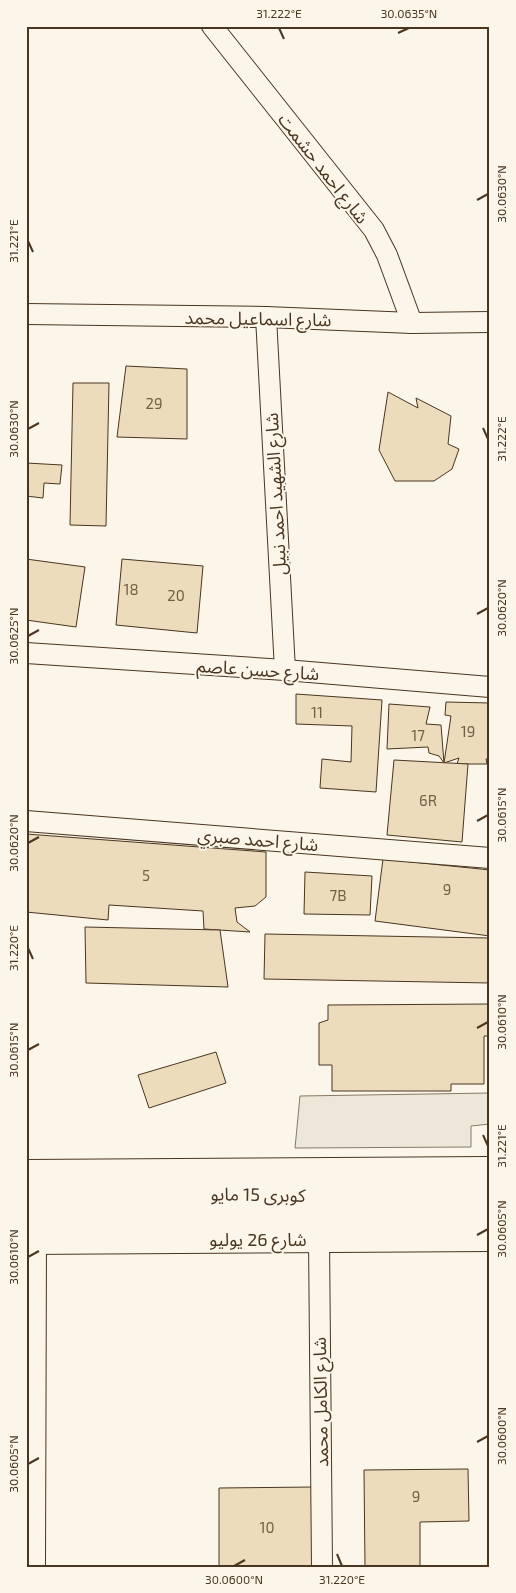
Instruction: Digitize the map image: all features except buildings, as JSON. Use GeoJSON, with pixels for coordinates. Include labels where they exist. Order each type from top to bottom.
{"type":"FeatureCollection","features":[{"type":"Feature","properties":{"kind":"main road"},"geometry":{"type":"LineString","coordinates":[[26,1174],[490,1171]]}},
{"type":"Feature","properties":{"kind":"main road","name":"كوبرى 15 مايو"},"geometry":{"type":"LineString","coordinates":[[26,1190],[312,1194],[490,1190]]}},
{"type":"Feature","properties":{"kind":"main road","name":"كوبرى 15 مايو"},"geometry":{"type":"LineString","coordinates":[[26,1215],[316,1218],[490,1214]]}},
{"type":"Feature","properties":{"kind":"main road","name":"شارع 26 يوليو"},"geometry":{"type":"LineString","coordinates":[[31,1240],[490,1236]]}},
{"type":"Feature","properties":{"kind":"street","name":"شارع احمد حشمت"},"geometry":{"type":"LineString","coordinates":[[212,26],[374,230],[387,254],[412,323]]}},
{"type":"Feature","properties":{"kind":"street","name":"شارع اسماعيل محمد"},"geometry":{"type":"LineString","coordinates":[[26,314],[266,317],[412,323],[490,322]]}},
{"type":"Feature","properties":{"kind":"street","name":"شارع الشهيد احمد نبيل"},"geometry":{"type":"LineString","coordinates":[[266,317],[285,670]]}},
{"type":"Feature","properties":{"kind":"street","name":"شارع حسن عاصم"},"geometry":{"type":"LineString","coordinates":[[26,653],[285,670],[490,687]]}},
{"type":"Feature","properties":{"kind":"street","name":"شارع احمد صبري"},"geometry":{"type":"LineString","coordinates":[[26,820],[490,858]]}},
{"type":"Feature","properties":{"kind":"street","name":"شارع الكامل محمد"},"geometry":{"type":"LineString","coordinates":[[319,1238],[322,1567]]}},
{"type":"Feature","properties":{"kind":"street"},"geometry":{"type":"LineString","coordinates":[[31,1240],[35,1567]]}},
{"type":"Feature","properties":{"kind":"shaded area"},"geometry":{"type":"Polygon","coordinates":[[[490,1093],[490,1124],[471,1126],[471,1147],[295,1148],[300,1096],[490,1093]]]}}]}
